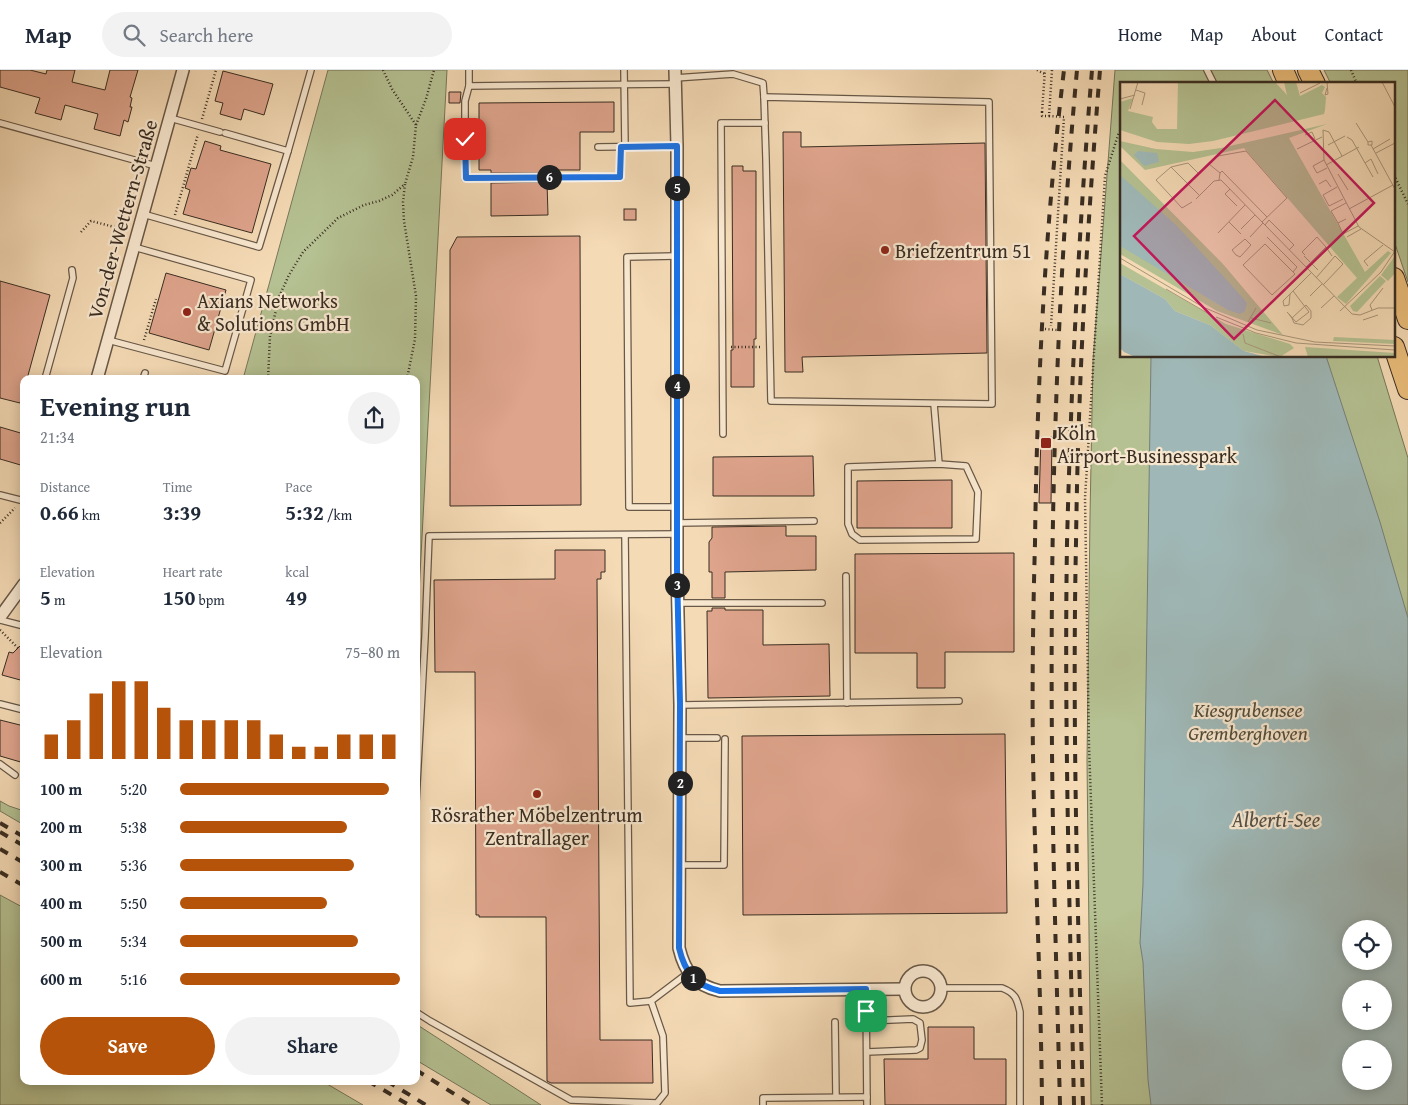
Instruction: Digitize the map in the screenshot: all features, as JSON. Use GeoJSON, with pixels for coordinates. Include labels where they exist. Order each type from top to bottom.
{"type":"FeatureCollection","features":[{"type":"Feature","properties":{"kind":"highway"},"geometry":{"type":"LineString","coordinates":[[1283,70],[1289,82]]}},
{"type":"Feature","properties":{"kind":"highway"},"geometry":{"type":"LineString","coordinates":[[1308,70],[1314,82]]}},
{"type":"Feature","properties":{"kind":"highway"},"geometry":{"type":"LineString","coordinates":[[1396,284],[1408,319]]}},
{"type":"Feature","properties":{"kind":"highway"},"geometry":{"type":"LineString","coordinates":[[1396,352],[1408,389]]}},
{"type":"Feature","properties":{"kind":"street","name":"Von-der-Wettern-Straße"},"geometry":{"type":"LineString","coordinates":[[98,375],[183,70]]}},
{"type":"Feature","properties":{"kind":"street"},"geometry":{"type":"LineString","coordinates":[[675,77],[677,146],[677,528],[680,704],[679,948],[682,960],[688,973],[702,985],[706,988],[720,991],[904,989]]}},
{"type":"Feature","properties":{"kind":"street"},"geometry":{"type":"LineString","coordinates":[[0,619],[20,590]]}},
{"type":"Feature","properties":{"kind":"street"},"geometry":{"type":"LineString","coordinates":[[919,971],[926,971],[936,977],[940,982],[941,988],[938,999],[929,1006],[923,1007],[912,1004],[904,989],[908,977],[919,971]]}},
{"type":"Feature","properties":{"kind":"lane"},"geometry":{"type":"LineString","coordinates":[[143,214],[259,247],[310,70]]}},
{"type":"Feature","properties":{"kind":"lane"},"geometry":{"type":"LineString","coordinates":[[469,70],[469,86],[465,101],[466,178],[620,177],[623,147],[624,70]]}},
{"type":"Feature","properties":{"kind":"lane"},"geometry":{"type":"LineString","coordinates":[[1207,70],[1213,82]]}},
{"type":"Feature","properties":{"kind":"lane"},"geometry":{"type":"LineString","coordinates":[[469,86],[624,84],[675,77],[733,74],[763,84],[770,401],[992,404],[989,102],[764,97]]}},
{"type":"Feature","properties":{"kind":"lane"},"geometry":{"type":"LineString","coordinates":[[170,118],[288,151]]}},
{"type":"Feature","properties":{"kind":"lane"},"geometry":{"type":"LineString","coordinates":[[0,123],[156,166]]}},
{"type":"Feature","properties":{"kind":"lane"},"geometry":{"type":"LineString","coordinates":[[723,434],[721,123],[765,123]]}},
{"type":"Feature","properties":{"kind":"lane"},"geometry":{"type":"LineString","coordinates":[[598,147],[677,146]]}},
{"type":"Feature","properties":{"kind":"lane"},"geometry":{"type":"LineString","coordinates":[[108,340],[225,371],[251,280],[134,247]]}},
{"type":"Feature","properties":{"kind":"lane"},"geometry":{"type":"LineString","coordinates":[[676,256],[627,257],[627,266],[629,507],[677,507]]}},
{"type":"Feature","properties":{"kind":"lane"},"geometry":{"type":"LineString","coordinates":[[46,375],[73,278],[72,270]]}},
{"type":"Feature","properties":{"kind":"lane"},"geometry":{"type":"LineString","coordinates":[[934,404],[939,464]]}},
{"type":"Feature","properties":{"kind":"lane"},"geometry":{"type":"LineString","coordinates":[[939,464],[966,466],[978,492],[976,539],[860,540],[852,534],[848,524],[848,467],[939,464]]}},
{"type":"Feature","properties":{"kind":"lane"},"geometry":{"type":"LineString","coordinates":[[0,495],[20,500]]}},
{"type":"Feature","properties":{"kind":"lane"},"geometry":{"type":"LineString","coordinates":[[420,728],[428,536],[625,535],[677,528],[814,521]]}},
{"type":"Feature","properties":{"kind":"lane"},"geometry":{"type":"LineString","coordinates":[[625,535],[630,1003],[651,1001],[688,973]]}},
{"type":"Feature","properties":{"kind":"lane"},"geometry":{"type":"LineString","coordinates":[[846,576],[847,703]]}},
{"type":"Feature","properties":{"kind":"lane"},"geometry":{"type":"LineString","coordinates":[[678,603],[822,603]]}},
{"type":"Feature","properties":{"kind":"lane"},"geometry":{"type":"LineString","coordinates":[[0,619],[20,625]]}},
{"type":"Feature","properties":{"kind":"lane"},"geometry":{"type":"LineString","coordinates":[[680,704],[959,702]]}},
{"type":"Feature","properties":{"kind":"lane"},"geometry":{"type":"LineString","coordinates":[[0,704],[20,709]]}},
{"type":"Feature","properties":{"kind":"lane"},"geometry":{"type":"LineString","coordinates":[[680,738],[717,738]]}},
{"type":"Feature","properties":{"kind":"lane"},"geometry":{"type":"LineString","coordinates":[[679,865],[724,865],[726,739]]}},
{"type":"Feature","properties":{"kind":"lane"},"geometry":{"type":"LineString","coordinates":[[0,764],[15,775]]}},
{"type":"Feature","properties":{"kind":"lane"},"geometry":{"type":"LineString","coordinates":[[941,988],[1002,988],[1011,992],[1017,1000],[1020,1012],[1020,1105]]}},
{"type":"Feature","properties":{"kind":"lane"},"geometry":{"type":"LineString","coordinates":[[866,989],[868,1105]]}},
{"type":"Feature","properties":{"kind":"lane"},"geometry":{"type":"LineString","coordinates":[[420,1015],[571,1100],[657,1103],[665,1093],[663,1036],[651,1001]]}},
{"type":"Feature","properties":{"kind":"lane"},"geometry":{"type":"LineString","coordinates":[[867,1021],[917,1021],[920,1023],[922,1040],[920,1048],[916,1050],[867,1052]]}},
{"type":"Feature","properties":{"kind":"lane"},"geometry":{"type":"LineString","coordinates":[[835,1022],[836,1097]]}},
{"type":"Feature","properties":{"kind":"lane"},"geometry":{"type":"LineString","coordinates":[[763,1105],[763,1098],[867,1097]]}},
{"type":"Feature","properties":{"kind":"path"},"geometry":{"type":"LineString","coordinates":[[173,222],[216,70]]}},
{"type":"Feature","properties":{"kind":"path"},"geometry":{"type":"LineString","coordinates":[[383,70],[392,89],[416,125]]}},
{"type":"Feature","properties":{"kind":"path"},"geometry":{"type":"LineString","coordinates":[[408,375],[415,339],[416,296],[404,221],[403,202],[405,184],[413,157],[416,125],[434,70]]}},
{"type":"Feature","properties":{"kind":"path"},"geometry":{"type":"LineString","coordinates":[[1037,70],[1045,72],[1042,116],[1049,114],[1064,117],[1051,328]]}},
{"type":"Feature","properties":{"kind":"path"},"geometry":{"type":"LineString","coordinates":[[1049,114],[1052,70]]}},
{"type":"Feature","properties":{"kind":"path"},"geometry":{"type":"LineString","coordinates":[[1351,70],[1356,82]]}},
{"type":"Feature","properties":{"kind":"path"},"geometry":{"type":"LineString","coordinates":[[1102,1105],[1090,756],[1084,498],[1105,176],[1120,131]]}},
{"type":"Feature","properties":{"kind":"path"},"geometry":{"type":"LineString","coordinates":[[1396,179],[1408,204]]}},
{"type":"Feature","properties":{"kind":"path"},"geometry":{"type":"LineString","coordinates":[[268,375],[270,336],[279,297],[289,275],[303,252],[338,218],[364,205],[380,201],[392,195],[405,184]]}},
{"type":"Feature","properties":{"kind":"path"},"geometry":{"type":"LineString","coordinates":[[81,232],[91,221],[138,233]]}},
{"type":"Feature","properties":{"kind":"path"},"geometry":{"type":"LineString","coordinates":[[141,348],[156,299]]}},
{"type":"Feature","properties":{"kind":"path"},"geometry":{"type":"LineString","coordinates":[[1045,329],[1058,330]]}},
{"type":"Feature","properties":{"kind":"path"},"geometry":{"type":"LineString","coordinates":[[722,348],[770,347]]}},
{"type":"Feature","properties":{"kind":"path"},"geometry":{"type":"LineString","coordinates":[[0,523],[20,504]]}},
{"type":"Feature","properties":{"kind":"path"},"geometry":{"type":"LineString","coordinates":[[0,630],[18,648]]}},
{"type":"Feature","properties":{"kind":"green space"},"geometry":{"type":"Polygon","coordinates":[[[328,70],[447,70],[420,574],[420,375],[244,375],[328,70]]]}},
{"type":"Feature","properties":{"kind":"green space","name":"Alberti-See"},"geometry":{"type":"Polygon","coordinates":[[[1115,70],[1267,70],[1273,82],[1120,82],[1120,358],[1378,358],[1408,458],[1408,1105],[1091,1105],[1087,760],[1093,360],[1115,70]]]}},
{"type":"Feature","properties":{"kind":"green space"},"geometry":{"type":"Polygon","coordinates":[[[1324,70],[1408,70],[1408,282],[1396,247],[1396,82],[1330,82],[1324,70]]]}},
{"type":"Feature","properties":{"kind":"green space"},"geometry":{"type":"Polygon","coordinates":[[[0,801],[20,810],[20,823],[0,811],[0,801]]]}},
{"type":"Feature","properties":{"kind":"green space"},"geometry":{"type":"Polygon","coordinates":[[[0,895],[20,906],[20,1085],[329,1085],[363,1105],[0,1105],[0,895]]]}},
{"type":"Feature","properties":{"kind":"green space"},"geometry":{"type":"Polygon","coordinates":[[[420,1027],[541,1105],[491,1105],[420,1062],[420,1027]]]}},
{"type":"Feature","properties":{"kind":"water","name":"Alberti-See"},"geometry":{"type":"Polygon","coordinates":[[[1151,358],[1327,358],[1380,522],[1408,618],[1408,1105],[1151,1105],[1148,1080],[1143,962],[1140,943],[1143,884],[1151,358]]]}},
{"type":"Feature","properties":{"kind":"building"},"geometry":{"type":"Polygon","coordinates":[[[0,70],[30,70],[46,74],[47,70],[75,70],[72,82],[105,90],[110,70],[138,70],[130,97],[132,98],[130,107],[132,107],[128,122],[124,120],[120,136],[94,129],[98,114],[65,105],[61,120],[35,113],[40,98],[0,87],[0,70]]]}},
{"type":"Feature","properties":{"kind":"building"},"geometry":{"type":"Polygon","coordinates":[[[223,71],[273,84],[264,115],[244,109],[241,120],[220,114],[223,103],[215,101],[223,71]]]}},
{"type":"Feature","properties":{"kind":"building"},"geometry":{"type":"Polygon","coordinates":[[[449,92],[461,92],[460,103],[449,103],[449,92]]]}},
{"type":"Feature","properties":{"kind":"building"},"geometry":{"type":"Polygon","coordinates":[[[614,102],[614,132],[580,132],[580,170],[547,170],[547,173],[491,173],[491,170],[479,170],[479,103],[614,102]]]}},
{"type":"Feature","properties":{"kind":"building","name":"Briefzentrum 51"},"geometry":{"type":"Polygon","coordinates":[[[783,132],[801,132],[801,147],[985,143],[987,353],[802,357],[803,372],[785,372],[783,132]]]}},
{"type":"Feature","properties":{"kind":"building"},"geometry":{"type":"Polygon","coordinates":[[[205,141],[221,146],[220,150],[271,164],[252,233],[183,214],[190,190],[185,188],[191,168],[196,169],[205,141]]]}},
{"type":"Feature","properties":{"kind":"building"},"geometry":{"type":"Polygon","coordinates":[[[732,166],[743,166],[743,171],[756,171],[756,339],[754,339],[754,387],[731,387],[731,350],[733,350],[732,166]]]}},
{"type":"Feature","properties":{"kind":"building"},"geometry":{"type":"Polygon","coordinates":[[[547,182],[548,215],[491,216],[491,183],[547,182]]]}},
{"type":"Feature","properties":{"kind":"building"},"geometry":{"type":"Polygon","coordinates":[[[624,209],[636,209],[636,220],[624,220],[624,209]]]}},
{"type":"Feature","properties":{"kind":"building"},"geometry":{"type":"Polygon","coordinates":[[[580,236],[581,505],[450,506],[450,250],[457,237],[580,236]]]}},
{"type":"Feature","properties":{"kind":"building","name":"Axians Networks & Solutions GmbH"},"geometry":{"type":"Polygon","coordinates":[[[166,273],[226,290],[209,350],[149,333],[166,273]]]}},
{"type":"Feature","properties":{"kind":"building"},"geometry":{"type":"Polygon","coordinates":[[[0,281],[50,295],[28,375],[20,375],[20,403],[0,398],[0,281]]]}},
{"type":"Feature","properties":{"kind":"building"},"geometry":{"type":"Polygon","coordinates":[[[0,427],[20,433],[20,465],[0,459],[0,427]]]}},
{"type":"Feature","properties":{"kind":"building"},"geometry":{"type":"Polygon","coordinates":[[[1041,437],[1052,437],[1051,503],[1039,503],[1041,437]]]}},
{"type":"Feature","properties":{"kind":"building"},"geometry":{"type":"Polygon","coordinates":[[[813,456],[814,496],[713,496],[713,457],[813,456]]]}},
{"type":"Feature","properties":{"kind":"building"},"geometry":{"type":"Polygon","coordinates":[[[952,480],[952,528],[857,528],[857,481],[952,480]]]}},
{"type":"Feature","properties":{"kind":"building"},"geometry":{"type":"Polygon","coordinates":[[[786,526],[786,536],[816,536],[816,570],[725,572],[725,598],[712,598],[712,572],[709,572],[709,542],[712,538],[712,527],[786,526]]]}},
{"type":"Feature","properties":{"kind":"building","name":"Rösrather Möbelzentrum Zentrallager"},"geometry":{"type":"Polygon","coordinates":[[[555,550],[605,550],[605,572],[601,572],[601,579],[597,579],[600,1040],[652,1040],[653,1083],[551,1083],[547,1081],[546,917],[479,917],[479,915],[476,915],[475,672],[435,672],[434,580],[555,579],[555,550]]]}},
{"type":"Feature","properties":{"kind":"building"},"geometry":{"type":"Polygon","coordinates":[[[1014,553],[1014,652],[945,652],[945,688],[917,688],[917,653],[855,653],[855,554],[1014,553]]]}},
{"type":"Feature","properties":{"kind":"building"},"geometry":{"type":"Polygon","coordinates":[[[712,608],[763,610],[763,645],[829,644],[830,696],[708,698],[707,611],[712,611],[712,608]]]}},
{"type":"Feature","properties":{"kind":"building"},"geometry":{"type":"Polygon","coordinates":[[[20,646],[20,680],[2,675],[9,652],[13,653],[20,646]]]}},
{"type":"Feature","properties":{"kind":"building"},"geometry":{"type":"Polygon","coordinates":[[[0,720],[20,725],[20,762],[0,756],[0,720]]]}},
{"type":"Feature","properties":{"kind":"building"},"geometry":{"type":"Polygon","coordinates":[[[1005,734],[1007,913],[743,915],[742,736],[1005,734]]]}},
{"type":"Feature","properties":{"kind":"building"},"geometry":{"type":"Polygon","coordinates":[[[928,1027],[974,1027],[974,1059],[1006,1059],[1006,1105],[885,1105],[884,1059],[928,1059],[928,1027]]]}},
{"type":"Feature","properties":{"kind":"railway"},"geometry":{"type":"LineString","coordinates":[[1042,1105],[1034,800],[1033,623],[1043,306],[1057,129],[1064,70]]}},
{"type":"Feature","properties":{"kind":"railway"},"geometry":{"type":"LineString","coordinates":[[1060,1105],[1052,751],[1053,495],[1059,325],[1077,70]]}},
{"type":"Feature","properties":{"kind":"railway"},"geometry":{"type":"LineString","coordinates":[[1074,1105],[1067,754],[1067,543],[1076,306],[1092,70]]}},
{"type":"Feature","properties":{"kind":"railway"},"geometry":{"type":"LineString","coordinates":[[1083,1105],[1075,754],[1076,543],[1084,306],[1100,70]]}},
{"type":"Feature","properties":{"kind":"railway"},"geometry":{"type":"LineString","coordinates":[[0,823],[20,835]]}},
{"type":"Feature","properties":{"kind":"railway"},"geometry":{"type":"LineString","coordinates":[[0,832],[20,844]]}},
{"type":"Feature","properties":{"kind":"railway"},"geometry":{"type":"LineString","coordinates":[[0,849],[20,861]]}},
{"type":"Feature","properties":{"kind":"railway"},"geometry":{"type":"LineString","coordinates":[[0,872],[20,884]]}},
{"type":"Feature","properties":{"kind":"railway"},"geometry":{"type":"LineString","coordinates":[[420,1072],[472,1105]]}},
{"type":"Feature","properties":{"kind":"railway"},"geometry":{"type":"LineString","coordinates":[[375,1085],[409,1105]]}},
{"type":"Feature","properties":{"kind":"railway"},"geometry":{"type":"LineString","coordinates":[[394,1085],[426,1105]]}},
{"type":"Feature","properties":{"kind":"place","name":"Briefzentrum 51"},"geometry":{"type":"Point","coordinates":[885,250]}},
{"type":"Feature","properties":{"kind":"place","name":"Axians Networks & Solutions GmbH"},"geometry":{"type":"Point","coordinates":[187,312]}},
{"type":"Feature","properties":{"kind":"place","name":"Köln Airport-Businesspark"},"geometry":{"type":"Point","coordinates":[1046,443]}},
{"type":"Feature","properties":{"kind":"place","name":"Rösrather Möbelzentrum Zentrallager"},"geometry":{"type":"Point","coordinates":[537,794]}},
{"type":"Feature","properties":{"kind":"route"},"geometry":{"type":"LineString","coordinates":[[465,139],[466,178],[620,177],[621,147],[677,146],[677,569],[680,704],[679,948],[688,973],[706,988],[720,991],[866,989],[866,1011]]}},
{"type":"Feature","properties":{"kind":"park label","name":"Kiesgrubensee Gremberghoven"},"geometry":{"type":"Point","coordinates":[1248,720]}}]}
